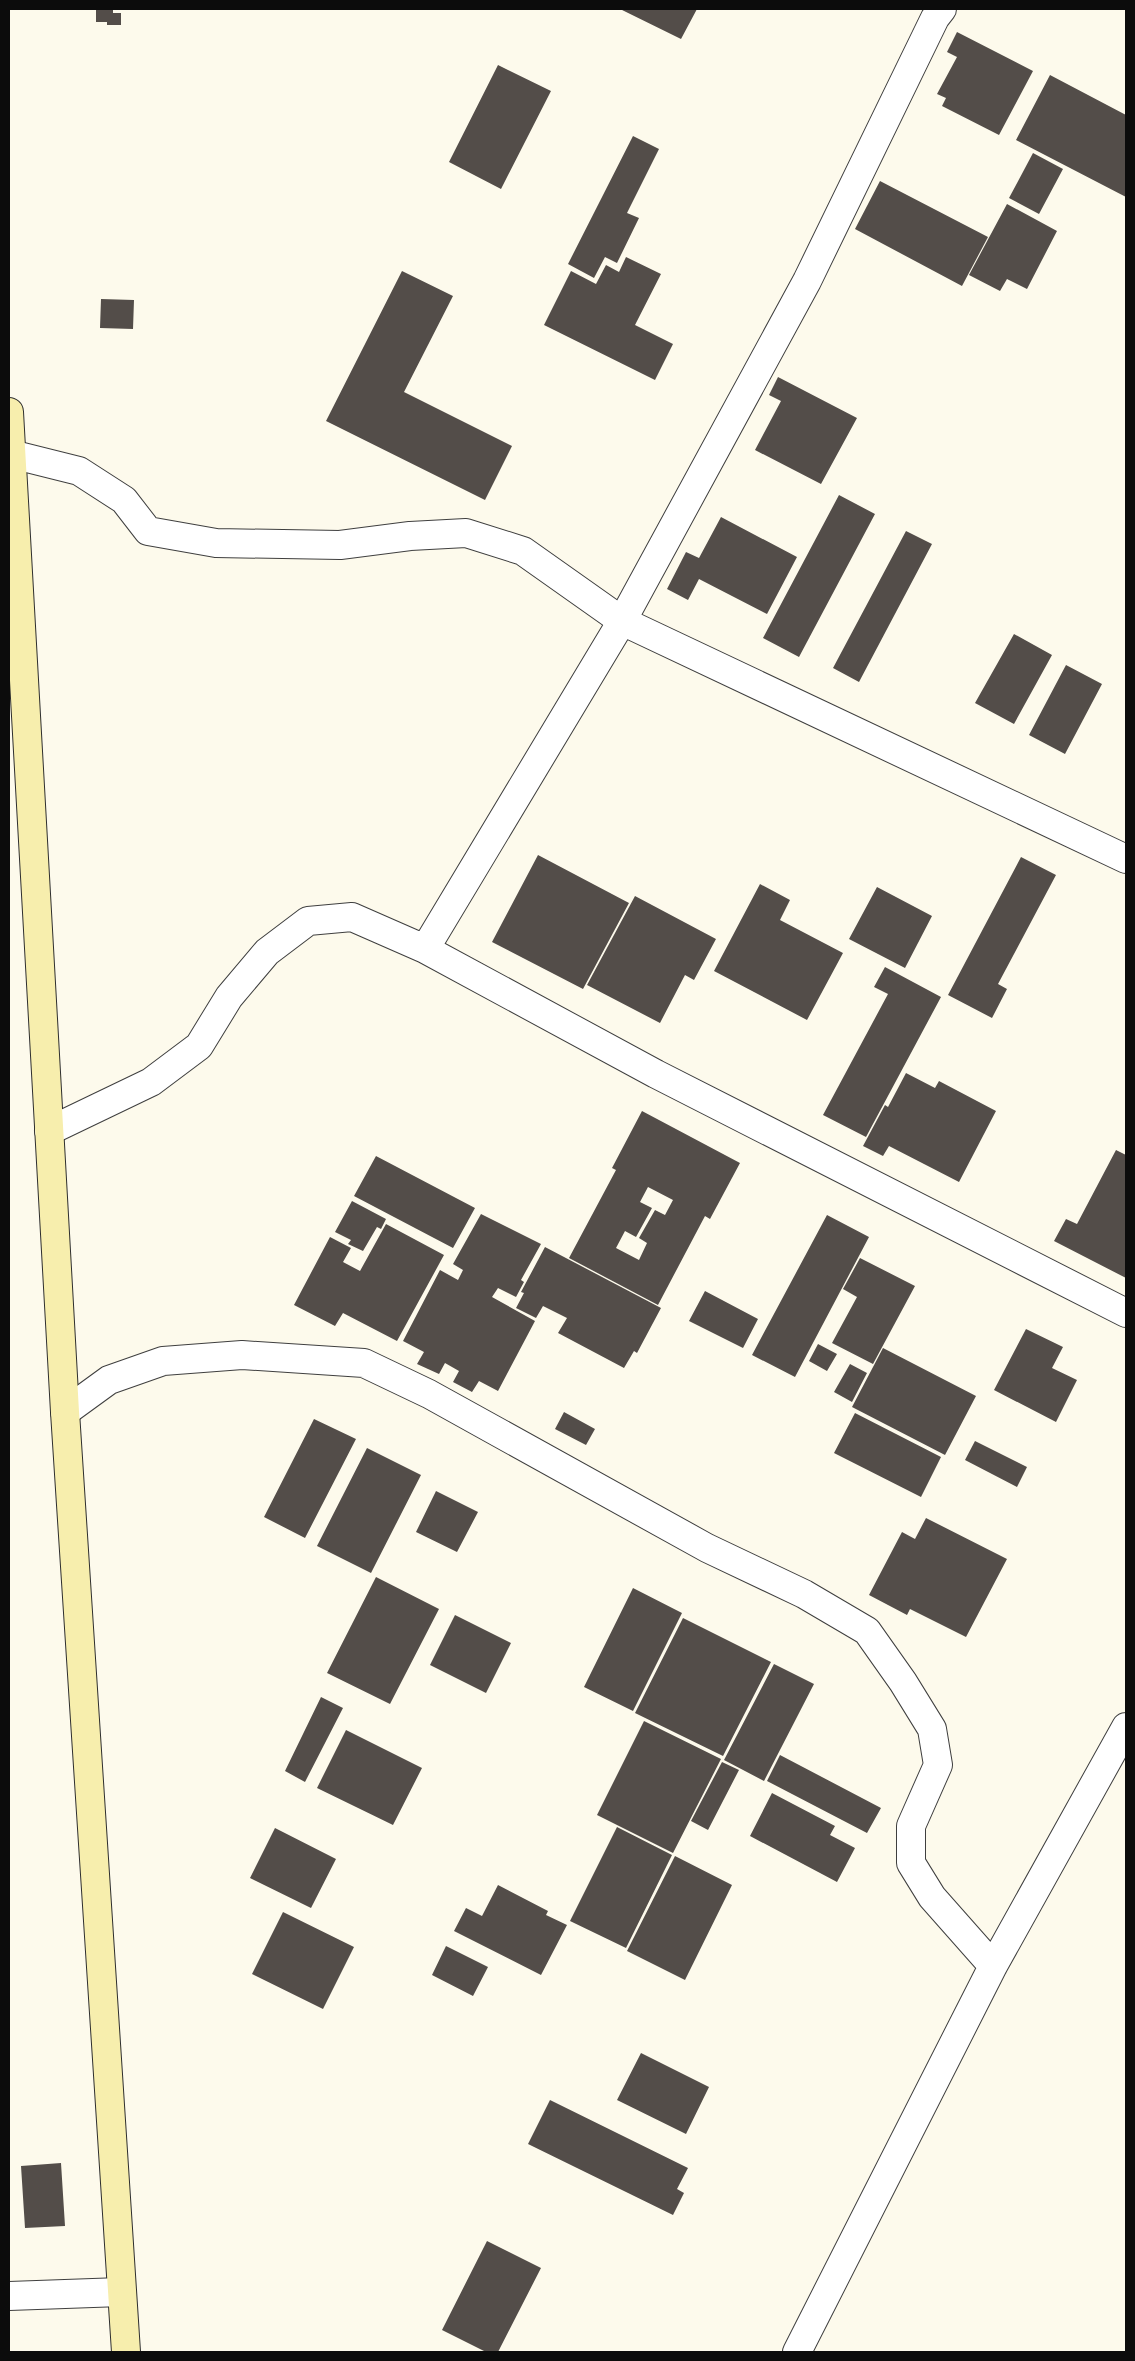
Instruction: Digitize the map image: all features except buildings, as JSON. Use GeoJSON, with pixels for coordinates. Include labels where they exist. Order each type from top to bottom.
{"type":"FeatureCollection","features":[{"type":"Feature","properties":{"kind":"main road"},"geometry":{"type":"LineString","coordinates":[[9,412],[65,1412],[126,2352]]}},
{"type":"Feature","properties":{"kind":"street"},"geometry":{"type":"LineString","coordinates":[[425,949],[622,621],[807,280],[935,18],[942,9]]}},
{"type":"Feature","properties":{"kind":"street"},"geometry":{"type":"LineString","coordinates":[[11,454],[79,471],[124,500],[148,531],[216,543],[340,545],[410,536],[466,533],[523,551],[622,621],[1126,859]]}},
{"type":"Feature","properties":{"kind":"street"},"geometry":{"type":"LineString","coordinates":[[49,1131],[152,1082],[199,1046],[229,996],[267,952],[308,921],[352,917],[425,949],[656,1074],[1126,1313]]}},
{"type":"Feature","properties":{"kind":"street"},"geometry":{"type":"LineString","coordinates":[[65,1412],[109,1380],[163,1361],[242,1355],[364,1362],[429,1394],[707,1548],[804,1594],[868,1631],[904,1682],[932,1729],[938,1765],[910,1826],[910,1863],[932,1897],[993,1966]]}},
{"type":"Feature","properties":{"kind":"street"},"geometry":{"type":"LineString","coordinates":[[797,2352],[993,1966],[1126,1726]]}},
{"type":"Feature","properties":{"kind":"street"},"geometry":{"type":"LineString","coordinates":[[9,2296],[121,2292]]}}]}
